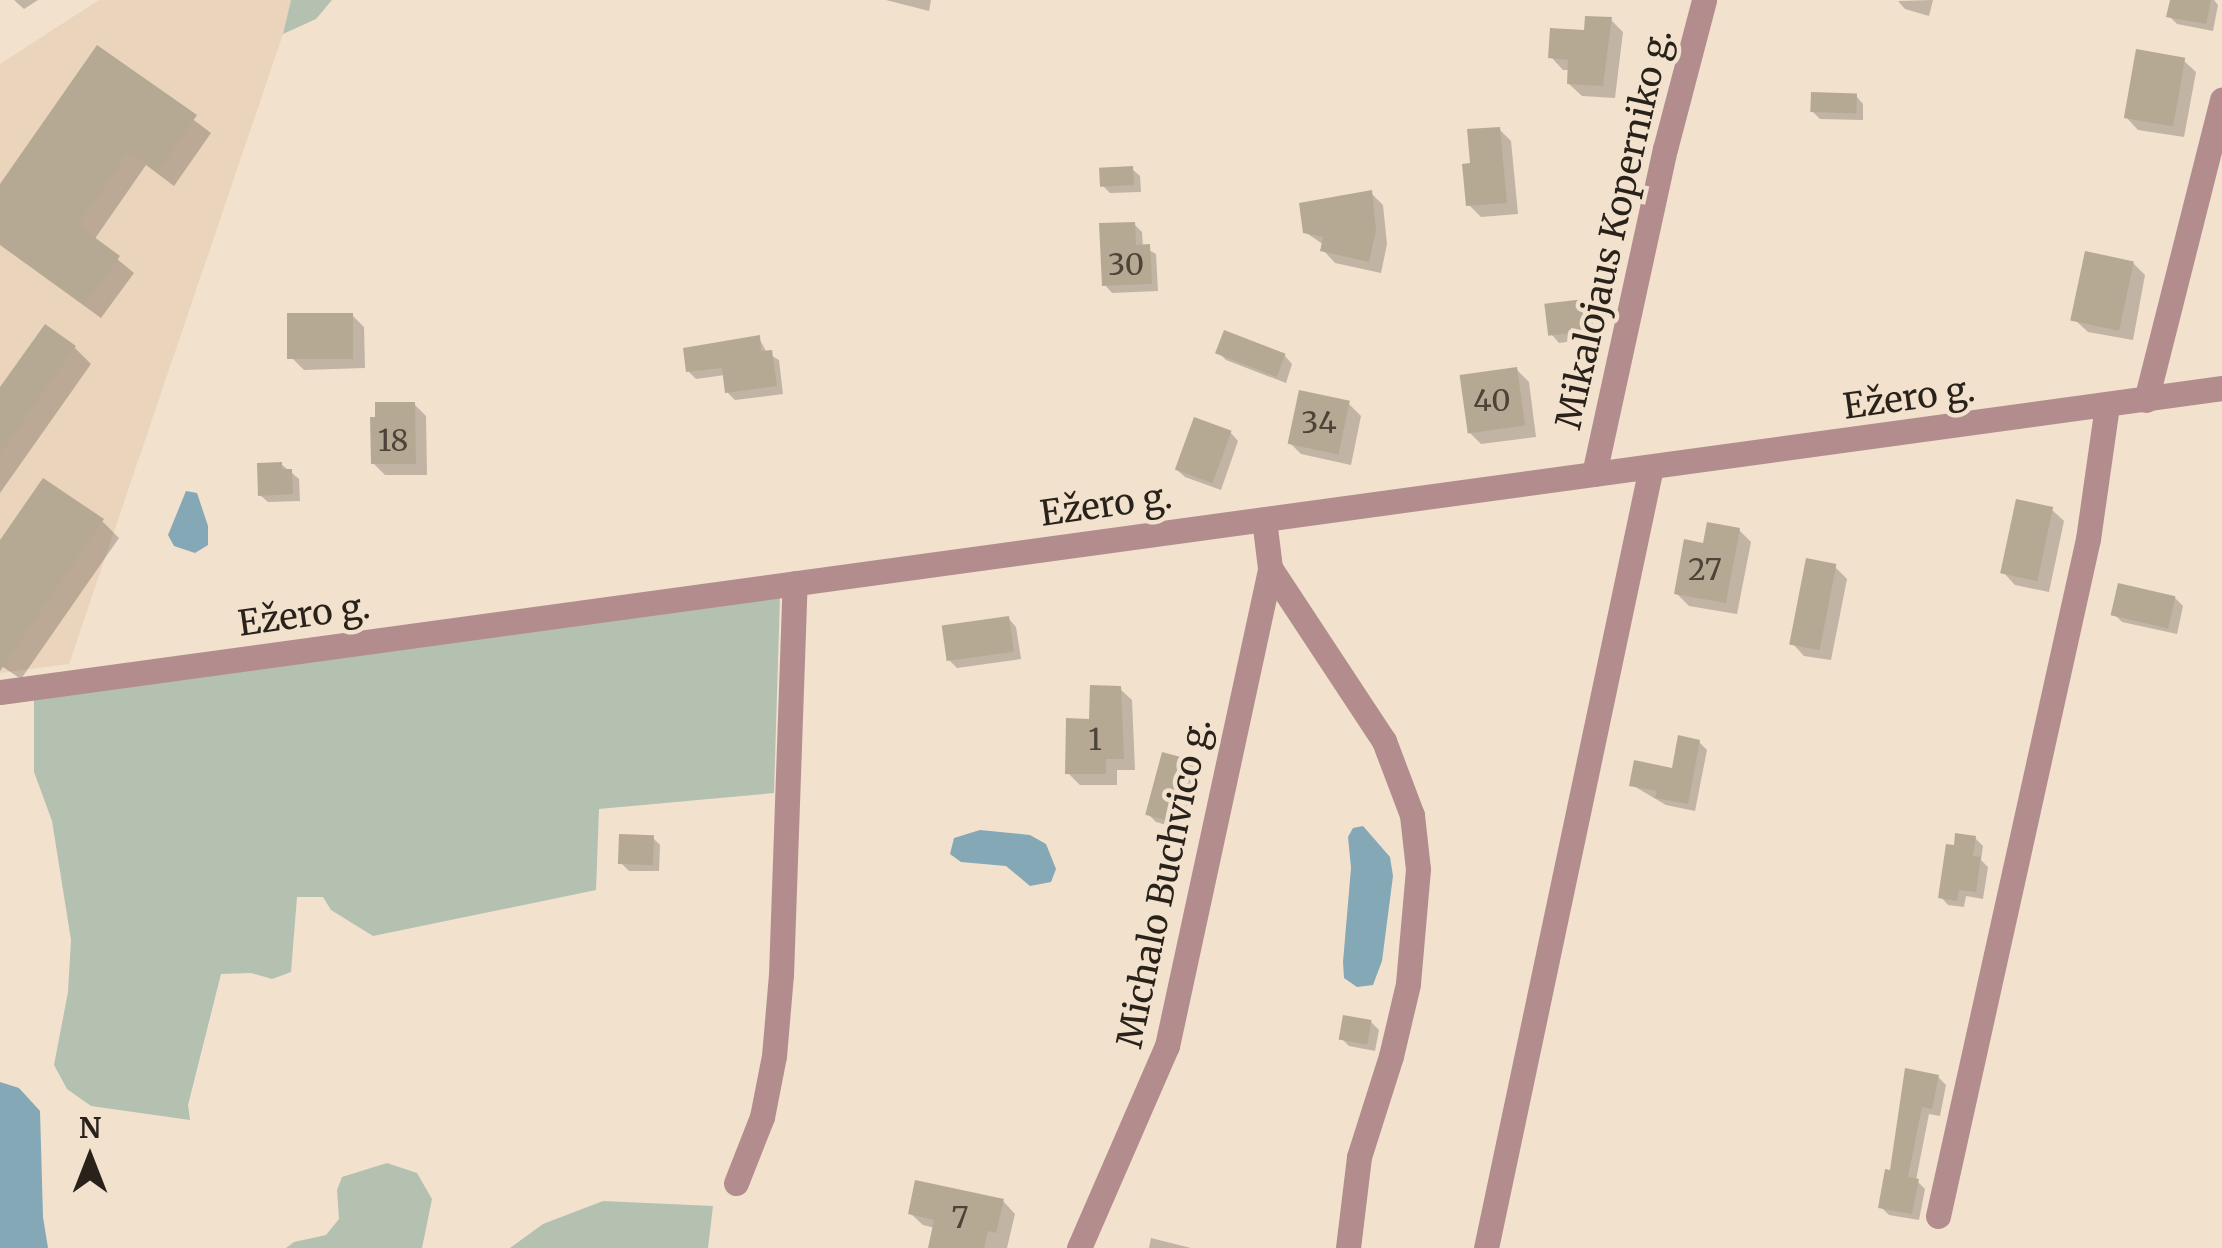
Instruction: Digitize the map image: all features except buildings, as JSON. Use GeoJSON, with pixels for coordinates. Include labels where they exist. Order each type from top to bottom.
{"type":"FeatureCollection","features":[{"type":"Feature","properties":{"kind":"street","name":"Mikalojaus Koperniko g."},"geometry":{"type":"LineString","coordinates":[[1594,474],[1665,149],[1704,0]]}},
{"type":"Feature","properties":{"kind":"street"},"geometry":{"type":"LineString","coordinates":[[2146,400],[2222,99]]}},
{"type":"Feature","properties":{"kind":"street","name":"Ežero g."},"geometry":{"type":"LineString","coordinates":[[0,692],[2222,388]]}},
{"type":"Feature","properties":{"kind":"street"},"geometry":{"type":"LineString","coordinates":[[1938,1216],[2088,539],[2107,405]]}},
{"type":"Feature","properties":{"kind":"street"},"geometry":{"type":"LineString","coordinates":[[1486,1248],[1651,467]]}},
{"type":"Feature","properties":{"kind":"street","name":"Michalo Buchvico g."},"geometry":{"type":"LineString","coordinates":[[1080,1248],[1167,1046],[1270,568],[1264,519]]}},
{"type":"Feature","properties":{"kind":"street"},"geometry":{"type":"LineString","coordinates":[[1270,568],[1384,740],[1412,815],[1418,870],[1408,984],[1392,1056],[1359,1156],[1348,1248]]}},
{"type":"Feature","properties":{"kind":"street"},"geometry":{"type":"LineString","coordinates":[[736,1183],[762,1117],[774,1056],[781,975],[796,583]]}},
{"type":"Feature","properties":{"kind":"shaded area"},"geometry":{"type":"Polygon","coordinates":[[[99,0],[291,0],[283,34],[69,664],[0,673],[0,64],[99,0]]]}},
{"type":"Feature","properties":{"kind":"green space"},"geometry":{"type":"Polygon","coordinates":[[[291,0],[332,0],[316,19],[283,34],[291,0]]]}},
{"type":"Feature","properties":{"kind":"green space"},"geometry":{"type":"Polygon","coordinates":[[[780,596],[774,793],[599,809],[596,890],[373,936],[331,910],[323,897],[297,897],[291,972],[272,979],[251,973],[221,974],[188,1105],[190,1120],[91,1106],[67,1089],[54,1065],[68,992],[71,940],[52,821],[34,772],[34,697],[780,596]]]}},
{"type":"Feature","properties":{"kind":"green space"},"geometry":{"type":"Polygon","coordinates":[[[387,1163],[417,1173],[432,1199],[422,1248],[286,1248],[294,1242],[326,1235],[339,1219],[337,1190],[342,1177],[387,1163]]]}},
{"type":"Feature","properties":{"kind":"green space"},"geometry":{"type":"Polygon","coordinates":[[[603,1201],[713,1206],[708,1248],[510,1248],[543,1224],[603,1201]]]}},
{"type":"Feature","properties":{"kind":"water"},"geometry":{"type":"Polygon","coordinates":[[[186,491],[197,493],[208,526],[208,545],[195,553],[174,546],[168,535],[186,491]]]}},
{"type":"Feature","properties":{"kind":"water"},"geometry":{"type":"Polygon","coordinates":[[[1363,826],[1390,857],[1393,876],[1382,961],[1373,985],[1357,987],[1344,978],[1343,962],[1351,868],[1348,837],[1353,828],[1363,826]]]}},
{"type":"Feature","properties":{"kind":"water"},"geometry":{"type":"Polygon","coordinates":[[[980,830],[1030,835],[1046,844],[1056,869],[1051,882],[1030,886],[1006,866],[961,862],[950,854],[954,838],[980,830]]]}},
{"type":"Feature","properties":{"kind":"water"},"geometry":{"type":"Polygon","coordinates":[[[0,1082],[19,1088],[40,1111],[43,1217],[48,1248],[0,1248],[0,1082]]]}}]}
